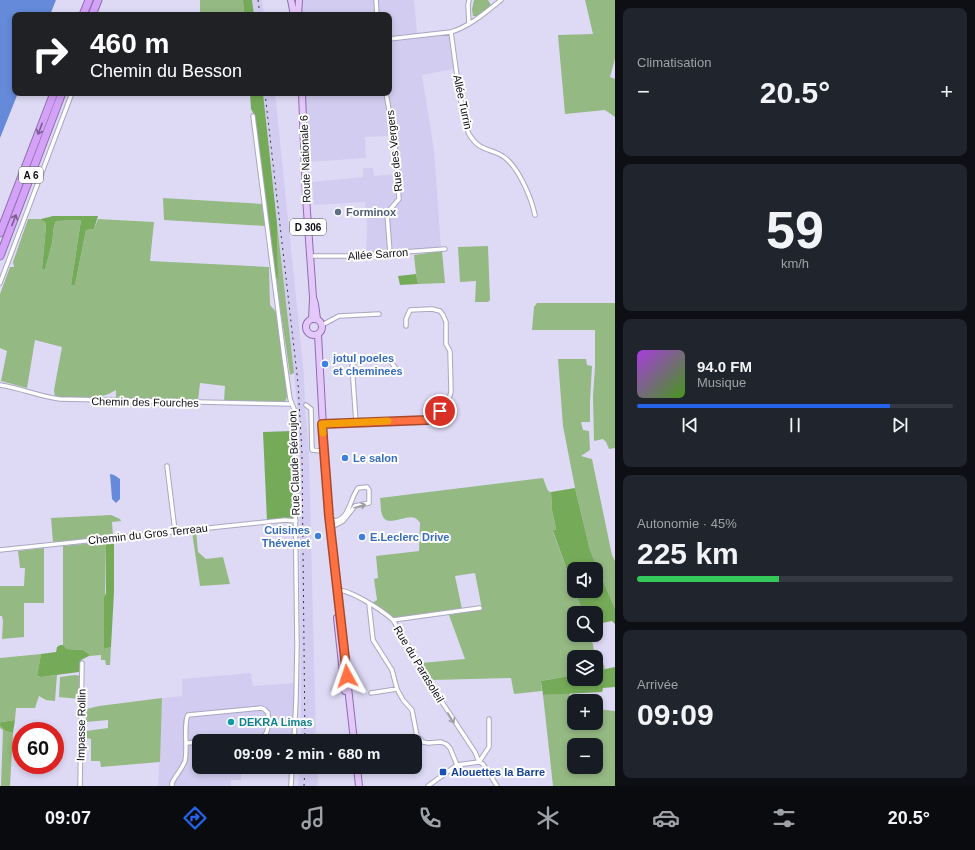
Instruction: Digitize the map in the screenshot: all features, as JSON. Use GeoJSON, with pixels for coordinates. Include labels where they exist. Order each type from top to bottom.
{"type":"FeatureCollection","features":[{"type":"Feature","properties":{"kind":"highway"},"geometry":{"type":"LineString","coordinates":[[84,12],[89,0]]}},
{"type":"Feature","properties":{"kind":"highway"},"geometry":{"type":"LineString","coordinates":[[93,12],[98,0]]}},
{"type":"Feature","properties":{"kind":"highway","name":"A 6"},"geometry":{"type":"LineString","coordinates":[[0,234],[53,96]]}},
{"type":"Feature","properties":{"kind":"highway","name":"A 6"},"geometry":{"type":"LineString","coordinates":[[0,256],[61,96]]}},
{"type":"Feature","properties":{"kind":"main road"},"geometry":{"type":"LineString","coordinates":[[292,0],[294,12]]}},
{"type":"Feature","properties":{"kind":"main road"},"geometry":{"type":"LineString","coordinates":[[298,12],[299,0]]}},
{"type":"Feature","properties":{"kind":"main road","name":"D 306"},"geometry":{"type":"LineString","coordinates":[[299,96],[304,157]]}},
{"type":"Feature","properties":{"kind":"main road","name":"Route Nationale 6"},"geometry":{"type":"LineString","coordinates":[[302,96],[304,157],[313,297],[311,304],[314,319]]}},
{"type":"Feature","properties":{"kind":"main road"},"geometry":{"type":"LineString","coordinates":[[314,319],[322,325],[322,330],[316,335],[308,333],[306,328],[307,323],[314,319]]}},
{"type":"Feature","properties":{"kind":"main road"},"geometry":{"type":"LineString","coordinates":[[316,335],[330,528],[344,640],[353,734]]}},
{"type":"Feature","properties":{"kind":"main road"},"geometry":{"type":"LineString","coordinates":[[316,335],[321,451],[330,553],[350,734]]}},
{"type":"Feature","properties":{"kind":"main road"},"geometry":{"type":"LineString","coordinates":[[354,774],[354,786]]}},
{"type":"Feature","properties":{"kind":"main road"},"geometry":{"type":"LineString","coordinates":[[358,774],[359,786]]}},
{"type":"Feature","properties":{"kind":"street"},"geometry":{"type":"LineString","coordinates":[[376,0],[377,12]]}},
{"type":"Feature","properties":{"kind":"street"},"geometry":{"type":"LineString","coordinates":[[469,0],[469,24]]}},
{"type":"Feature","properties":{"kind":"street"},"geometry":{"type":"LineString","coordinates":[[392,38],[451,32],[460,29],[484,14],[501,0]]}},
{"type":"Feature","properties":{"kind":"street","name":"Allée Turrin"},"geometry":{"type":"LineString","coordinates":[[451,32],[462,109],[469,134],[483,148],[499,154],[509,161],[521,179],[532,201],[535,215]]}},
{"type":"Feature","properties":{"kind":"street"},"geometry":{"type":"LineString","coordinates":[[0,283],[71,96]]}},
{"type":"Feature","properties":{"kind":"street","name":"Rue des Vergers"},"geometry":{"type":"LineString","coordinates":[[387,96],[395,144],[399,199],[387,213],[390,254]]}},
{"type":"Feature","properties":{"kind":"street","name":"Rue Claude Béroujon"},"geometry":{"type":"LineString","coordinates":[[254,116],[270,254],[285,364],[294,409],[297,646],[295,734]]}},
{"type":"Feature","properties":{"kind":"street","name":"Allée Sarron"},"geometry":{"type":"LineString","coordinates":[[310,256],[390,254],[445,249]]}},
{"type":"Feature","properties":{"kind":"street"},"geometry":{"type":"LineString","coordinates":[[322,424],[432,418],[450,397],[452,392],[450,351],[446,344],[446,322],[443,314],[440,311],[432,309],[410,310],[406,319],[406,326]]}},
{"type":"Feature","properties":{"kind":"street"},"geometry":{"type":"LineString","coordinates":[[322,325],[339,316],[379,314]]}},
{"type":"Feature","properties":{"kind":"street"},"geometry":{"type":"LineString","coordinates":[[356,422],[352,366],[354,361],[357,359],[385,359],[391,362],[399,373]]}},
{"type":"Feature","properties":{"kind":"street","name":"Chemin des Fourches"},"geometry":{"type":"LineString","coordinates":[[0,385],[50,398],[60,399],[292,404]]}},
{"type":"Feature","properties":{"kind":"street"},"geometry":{"type":"LineString","coordinates":[[306,405],[311,409],[312,450],[321,451]]}},
{"type":"Feature","properties":{"kind":"street"},"geometry":{"type":"LineString","coordinates":[[167,466],[175,532]]}},
{"type":"Feature","properties":{"kind":"street"},"geometry":{"type":"LineString","coordinates":[[329,516],[331,520],[338,521],[348,509],[358,488],[365,487],[369,490],[369,503],[356,506],[343,521],[330,528]]}},
{"type":"Feature","properties":{"kind":"street","name":"Chemin du Gros Terreau"},"geometry":{"type":"LineString","coordinates":[[0,550],[285,520],[296,521]]}},
{"type":"Feature","properties":{"kind":"street","name":"Rue du Parasoleil"},"geometry":{"type":"LineString","coordinates":[[337,590],[343,590],[386,614],[393,620],[436,693],[475,752],[479,762],[483,764],[497,786]]}},
{"type":"Feature","properties":{"kind":"street"},"geometry":{"type":"LineString","coordinates":[[369,604],[373,640],[392,670],[397,689],[403,700],[412,710],[417,736],[421,741],[428,744],[441,742],[446,744],[450,748],[456,765]]}},
{"type":"Feature","properties":{"kind":"street"},"geometry":{"type":"LineString","coordinates":[[393,620],[480,608]]}},
{"type":"Feature","properties":{"kind":"street","name":"Impasse Rollin"},"geometry":{"type":"LineString","coordinates":[[80,786],[82,663]]}},
{"type":"Feature","properties":{"kind":"street"},"geometry":{"type":"LineString","coordinates":[[371,693],[397,689]]}},
{"type":"Feature","properties":{"kind":"street"},"geometry":{"type":"LineString","coordinates":[[172,786],[172,782],[185,761],[187,742],[186,720],[188,715],[264,708],[268,713],[266,734]]}},
{"type":"Feature","properties":{"kind":"street"},"geometry":{"type":"LineString","coordinates":[[428,786],[456,765],[479,762],[489,747],[489,719]]}},
{"type":"Feature","properties":{"kind":"street"},"geometry":{"type":"LineString","coordinates":[[187,742],[192,742]]}},
{"type":"Feature","properties":{"kind":"street"},"geometry":{"type":"LineString","coordinates":[[291,786],[292,774]]}},
{"type":"Feature","properties":{"kind":"shaded area"},"geometry":{"type":"Polygon","coordinates":[[[252,0],[262,0],[264,12],[254,12],[252,0]]]}},
{"type":"Feature","properties":{"kind":"shaded area"},"geometry":{"type":"Polygon","coordinates":[[[302,0],[414,0],[417,33],[448,30],[454,69],[422,75],[434,150],[441,248],[366,252],[367,226],[365,202],[314,205],[312,182],[363,177],[363,168],[373,168],[374,176],[394,174],[390,136],[365,137],[366,158],[310,162],[305,96],[392,96],[392,12],[302,12],[302,0]]]}},
{"type":"Feature","properties":{"kind":"shaded area"},"geometry":{"type":"Polygon","coordinates":[[[263,96],[275,96],[304,375],[309,455],[316,734],[301,734],[300,519],[297,402],[263,96]]]}},
{"type":"Feature","properties":{"kind":"shaded area"},"geometry":{"type":"Polygon","coordinates":[[[251,673],[253,686],[294,683],[292,734],[192,734],[192,774],[241,774],[241,780],[231,780],[231,786],[158,786],[162,698],[182,696],[182,679],[251,673]]]}},
{"type":"Feature","properties":{"kind":"shaded area"},"geometry":{"type":"Polygon","coordinates":[[[299,774],[317,774],[318,786],[298,786],[299,774]]]}},
{"type":"Feature","properties":{"kind":"green space"},"geometry":{"type":"Polygon","coordinates":[[[200,0],[243,0],[244,12],[200,12],[200,0]]]}},
{"type":"Feature","properties":{"kind":"green space"},"geometry":{"type":"Polygon","coordinates":[[[243,0],[252,0],[254,12],[244,12],[243,0]]]}},
{"type":"Feature","properties":{"kind":"green space"},"geometry":{"type":"Polygon","coordinates":[[[474,0],[488,0],[491,5],[477,16],[473,16],[472,9],[474,0]]]}},
{"type":"Feature","properties":{"kind":"green space"},"geometry":{"type":"Polygon","coordinates":[[[585,0],[615,0],[615,59],[610,77],[615,79],[615,117],[605,110],[565,114],[558,35],[593,34],[585,0]]]}},
{"type":"Feature","properties":{"kind":"green space"},"geometry":{"type":"Polygon","coordinates":[[[250,96],[263,96],[277,223],[278,278],[276,279],[255,116],[251,109],[250,96]]]}},
{"type":"Feature","properties":{"kind":"green space"},"geometry":{"type":"Polygon","coordinates":[[[163,198],[263,204],[265,226],[164,220],[163,198]]]}},
{"type":"Feature","properties":{"kind":"green space"},"geometry":{"type":"Polygon","coordinates":[[[53,216],[98,216],[94,229],[86,230],[75,285],[71,285],[81,220],[56,221],[45,270],[42,269],[46,226],[45,222],[40,220],[53,216]]]}},
{"type":"Feature","properties":{"kind":"green space"},"geometry":{"type":"Polygon","coordinates":[[[28,219],[41,219],[40,220],[45,222],[46,226],[42,269],[45,270],[56,221],[81,220],[71,285],[75,285],[86,230],[94,229],[98,219],[154,222],[150,261],[269,267],[270,305],[277,313],[287,397],[285,402],[224,401],[225,386],[200,383],[198,401],[116,398],[116,390],[109,394],[94,398],[79,399],[55,397],[54,390],[62,347],[35,340],[27,388],[1,381],[7,351],[0,348],[0,294],[10,267],[14,267],[13,262],[28,219]]]}},
{"type":"Feature","properties":{"kind":"green space"},"geometry":{"type":"Polygon","coordinates":[[[277,223],[294,373],[290,375],[276,279],[278,278],[277,223]]]}},
{"type":"Feature","properties":{"kind":"green space"},"geometry":{"type":"Polygon","coordinates":[[[488,246],[490,300],[488,302],[475,302],[476,281],[460,282],[458,247],[488,246]]]}},
{"type":"Feature","properties":{"kind":"green space"},"geometry":{"type":"Polygon","coordinates":[[[442,251],[445,283],[418,284],[414,255],[442,251]]]}},
{"type":"Feature","properties":{"kind":"green space"},"geometry":{"type":"Polygon","coordinates":[[[416,274],[418,284],[400,285],[398,276],[416,274]]]}},
{"type":"Feature","properties":{"kind":"green space"},"geometry":{"type":"Polygon","coordinates":[[[537,303],[615,303],[615,448],[609,449],[603,439],[594,441],[593,396],[595,330],[532,330],[534,307],[537,303]]]}},
{"type":"Feature","properties":{"kind":"green space"},"geometry":{"type":"Polygon","coordinates":[[[558,359],[586,359],[587,365],[592,366],[590,422],[581,422],[583,430],[589,431],[590,450],[581,456],[592,459],[612,555],[615,561],[615,609],[603,581],[603,562],[595,562],[590,550],[575,488],[563,426],[558,359]]]}},
{"type":"Feature","properties":{"kind":"green space"},"geometry":{"type":"Polygon","coordinates":[[[292,431],[294,519],[267,521],[263,432],[292,431]]]}},
{"type":"Feature","properties":{"kind":"green space"},"geometry":{"type":"Polygon","coordinates":[[[543,478],[548,491],[551,492],[552,510],[556,529],[553,532],[567,570],[567,598],[577,598],[580,606],[567,606],[567,642],[592,642],[594,650],[567,650],[567,676],[541,681],[542,691],[514,694],[511,678],[432,680],[421,663],[465,659],[449,615],[482,609],[475,573],[455,576],[462,609],[395,619],[372,603],[377,600],[374,579],[378,578],[376,556],[419,551],[420,523],[416,518],[412,517],[393,521],[385,520],[381,512],[380,498],[543,478]]]}},
{"type":"Feature","properties":{"kind":"green space"},"geometry":{"type":"Polygon","coordinates":[[[575,488],[590,550],[595,562],[567,562],[567,570],[553,531],[556,529],[552,510],[551,492],[575,488]]]}},
{"type":"Feature","properties":{"kind":"green space"},"geometry":{"type":"Polygon","coordinates":[[[111,515],[120,519],[121,521],[112,522],[113,537],[53,542],[51,518],[111,515]]]}},
{"type":"Feature","properties":{"kind":"green space"},"geometry":{"type":"Polygon","coordinates":[[[196,531],[198,552],[206,559],[223,557],[230,584],[200,586],[192,532],[196,531]]]}},
{"type":"Feature","properties":{"kind":"green space"},"geometry":{"type":"Polygon","coordinates":[[[114,541],[114,592],[111,647],[104,649],[106,546],[103,542],[114,541]]]}},
{"type":"Feature","properties":{"kind":"green space"},"geometry":{"type":"Polygon","coordinates":[[[103,542],[106,546],[104,649],[111,647],[110,665],[106,665],[105,660],[101,660],[101,655],[89,656],[89,654],[83,650],[67,649],[63,645],[63,546],[103,542]]]}},
{"type":"Feature","properties":{"kind":"green space"},"geometry":{"type":"Polygon","coordinates":[[[44,548],[44,603],[24,603],[24,637],[2,639],[3,621],[2,616],[0,616],[0,586],[24,586],[25,568],[20,568],[18,551],[44,548]]]}},
{"type":"Feature","properties":{"kind":"green space"},"geometry":{"type":"Polygon","coordinates":[[[603,581],[615,609],[615,624],[612,621],[603,623],[603,606],[580,606],[578,598],[603,598],[603,581]]]}},
{"type":"Feature","properties":{"kind":"green space"},"geometry":{"type":"Polygon","coordinates":[[[63,645],[67,649],[83,650],[89,654],[89,656],[81,660],[79,672],[41,677],[37,676],[41,654],[56,652],[57,647],[63,645]]]}},
{"type":"Feature","properties":{"kind":"green space"},"geometry":{"type":"Polygon","coordinates":[[[41,654],[37,676],[57,675],[55,701],[46,700],[39,696],[35,708],[16,708],[15,720],[1,722],[6,731],[12,733],[10,786],[1,786],[3,730],[0,728],[0,658],[41,654]]]}},
{"type":"Feature","properties":{"kind":"green space"},"geometry":{"type":"Polygon","coordinates":[[[615,667],[615,687],[603,688],[602,692],[543,695],[541,681],[567,676],[567,686],[603,686],[603,670],[615,667]]]}},
{"type":"Feature","properties":{"kind":"green space"},"geometry":{"type":"Polygon","coordinates":[[[75,675],[81,676],[80,699],[59,697],[60,677],[75,675]]]}},
{"type":"Feature","properties":{"kind":"green space"},"geometry":{"type":"Polygon","coordinates":[[[570,693],[567,694],[567,730],[603,730],[603,710],[615,711],[615,786],[553,786],[543,695],[570,693]]]}},
{"type":"Feature","properties":{"kind":"green space"},"geometry":{"type":"Polygon","coordinates":[[[162,698],[160,762],[101,767],[100,761],[91,761],[91,739],[86,738],[86,731],[108,728],[108,720],[86,722],[86,709],[162,698]]]}},
{"type":"Feature","properties":{"kind":"green space"},"geometry":{"type":"Polygon","coordinates":[[[15,720],[15,722],[12,722],[12,733],[6,731],[0,725],[1,722],[15,720]]]}},
{"type":"Feature","properties":{"kind":"water"},"geometry":{"type":"Polygon","coordinates":[[[0,0],[56,0],[51,12],[12,12],[12,96],[17,96],[0,138],[0,0]]]}},
{"type":"Feature","properties":{"kind":"water"},"geometry":{"type":"Polygon","coordinates":[[[110,474],[120,479],[120,499],[116,503],[112,499],[110,474]]]}},
{"type":"Feature","properties":{"kind":"railway"},"geometry":{"type":"LineString","coordinates":[[258,0],[260,12]]}},
{"type":"Feature","properties":{"kind":"railway"},"geometry":{"type":"LineString","coordinates":[[265,96],[298,383],[302,454],[305,734]]}},
{"type":"Feature","properties":{"kind":"railway"},"geometry":{"type":"LineString","coordinates":[[304,786],[305,774]]}},
{"type":"Feature","properties":{"kind":"slow traffic"},"geometry":{"type":"LineString","coordinates":[[323,433],[322,424],[388,421]]}},
{"type":"Feature","properties":{"kind":"place","name":"Forminox"},"geometry":{"type":"Point","coordinates":[338,212]}},
{"type":"Feature","properties":{"kind":"place","name":"jotul poeles et cheminees"},"geometry":{"type":"Point","coordinates":[325,364]}},
{"type":"Feature","properties":{"kind":"place","name":"Le salon"},"geometry":{"type":"Point","coordinates":[345,458]}},
{"type":"Feature","properties":{"kind":"place","name":"Cuisines Thévenet"},"geometry":{"type":"Point","coordinates":[318,536]}},
{"type":"Feature","properties":{"kind":"place","name":"E.Leclerc Drive"},"geometry":{"type":"Point","coordinates":[362,537]}},
{"type":"Feature","properties":{"kind":"place","name":"DEKRA Limas"},"geometry":{"type":"Point","coordinates":[231,722]}},
{"type":"Feature","properties":{"kind":"place","name":"Alouettes la Barre"},"geometry":{"type":"Point","coordinates":[443,772]}},
{"type":"Feature","properties":{"kind":"route"},"geometry":{"type":"LineString","coordinates":[[347,676],[329,516],[322,424],[427,420],[432,418],[440,411]]}}]}
